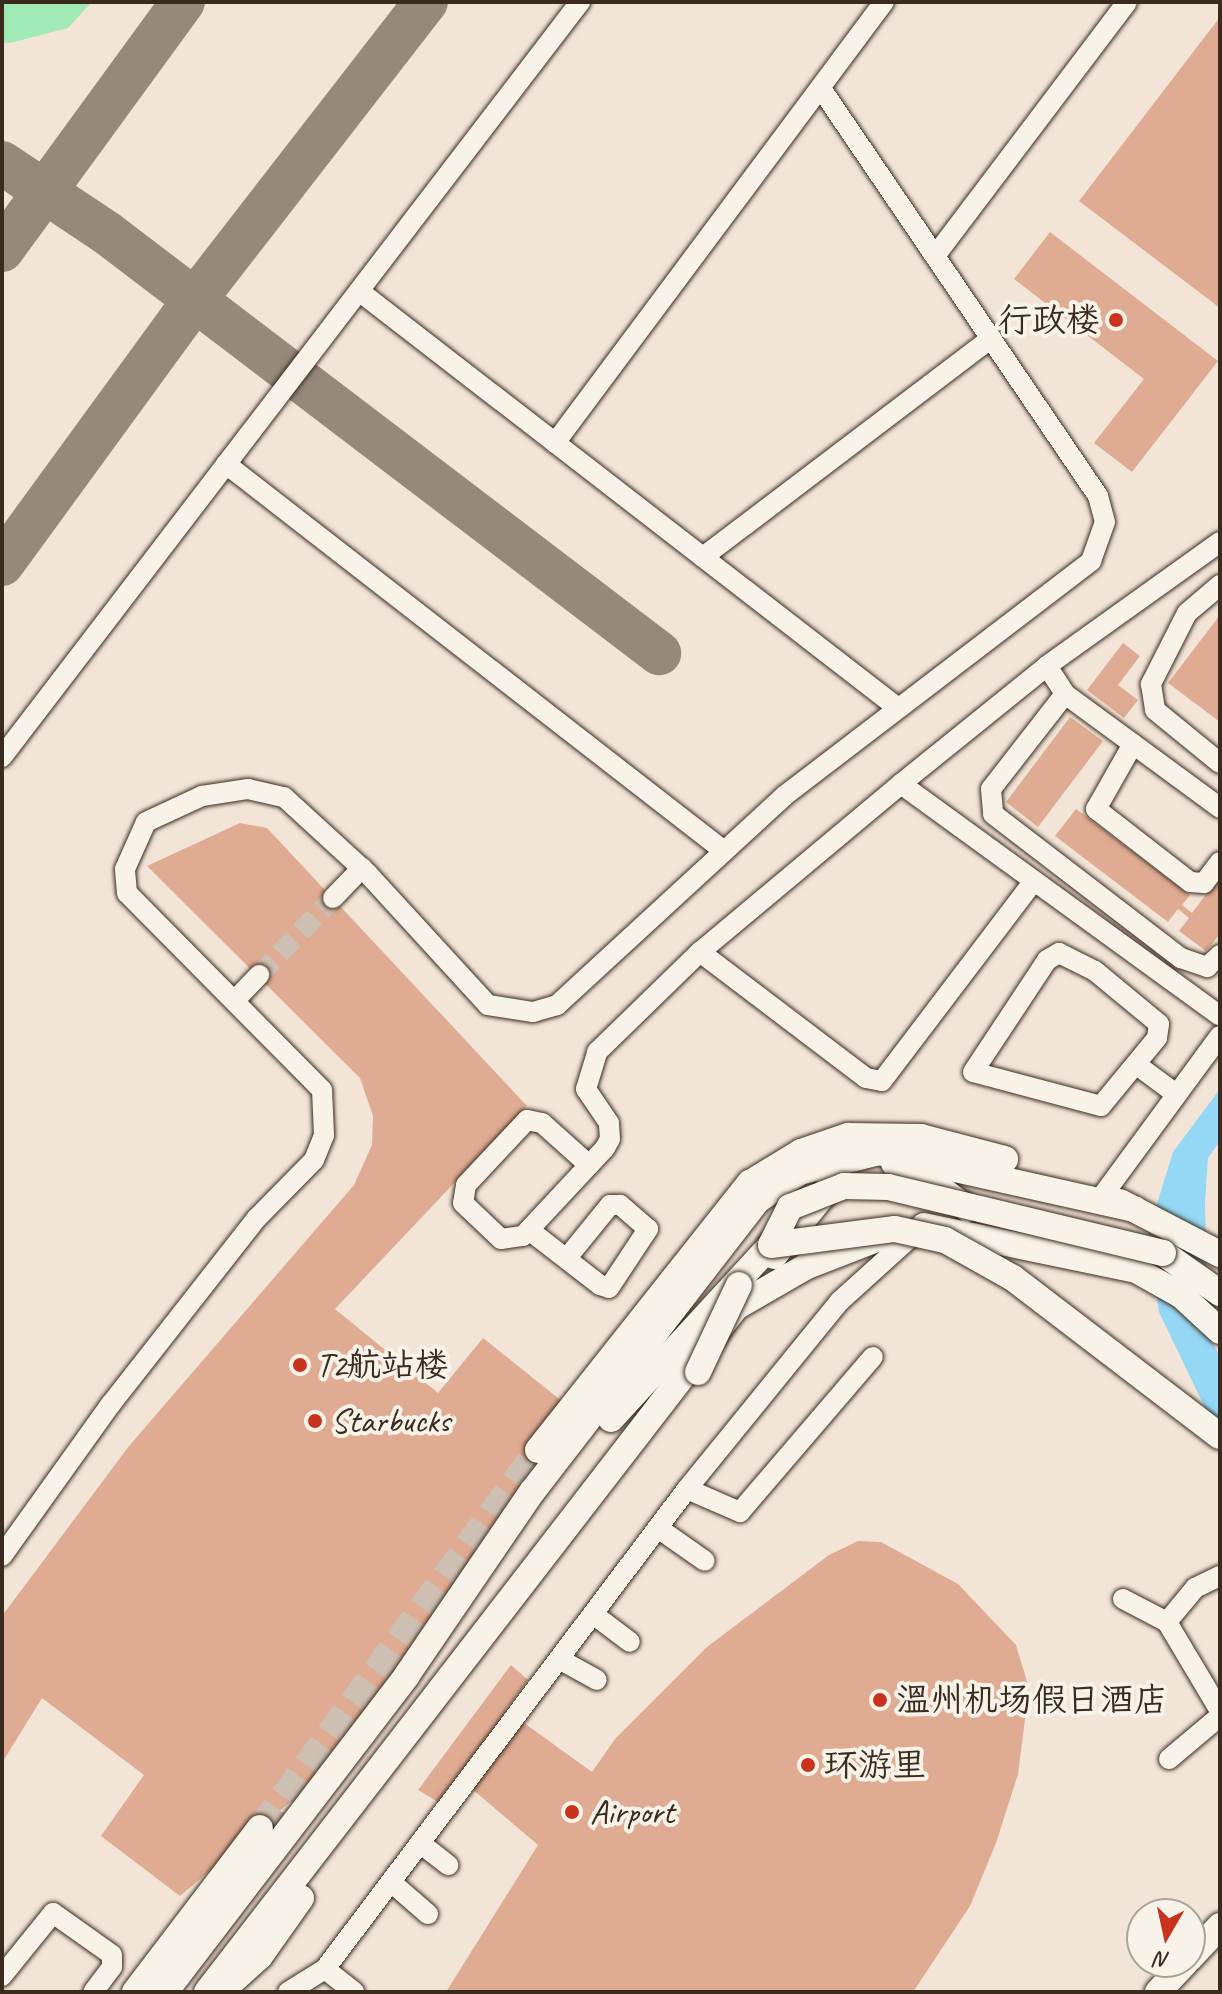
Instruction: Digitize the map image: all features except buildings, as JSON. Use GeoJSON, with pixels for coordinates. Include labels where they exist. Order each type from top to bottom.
{"type":"FeatureCollection","features":[{"type":"Feature","properties":{"kind":"main road"},"geometry":{"type":"LineString","coordinates":[[538,1450],[711,1226],[750,1183],[801,1152],[848,1136],[921,1137],[1103,1195],[1220,1254]]}},
{"type":"Feature","properties":{"kind":"main road"},"geometry":{"type":"LineString","coordinates":[[165,1992],[407,1675],[532,1492],[758,1200],[800,1172],[869,1153],[912,1155],[1135,1209]]}},
{"type":"Feature","properties":{"kind":"main road"},"geometry":{"type":"LineString","coordinates":[[869,1153],[918,1172],[961,1199],[990,1238]]}},
{"type":"Feature","properties":{"kind":"main road"},"geometry":{"type":"LineString","coordinates":[[207,1992],[738,1296],[806,1212],[869,1153]]}},
{"type":"Feature","properties":{"kind":"main road"},"geometry":{"type":"LineString","coordinates":[[221,1992],[260,1956],[555,1568],[698,1372],[790,1207],[844,1186],[888,1187],[1163,1253],[1220,1293]]}},
{"type":"Feature","properties":{"kind":"main road"},"geometry":{"type":"LineString","coordinates":[[191,1992],[213,1943],[627,1398],[738,1296],[860,1243],[923,1226],[1136,1270],[1181,1295],[1220,1331]]}},
{"type":"Feature","properties":{"kind":"main road"},"geometry":{"type":"LineString","coordinates":[[771,1245],[895,1229],[945,1240],[1013,1278],[1220,1436]]}},
{"type":"Feature","properties":{"kind":"main road"},"geometry":{"type":"LineString","coordinates":[[135,1992],[260,1828]]}},
{"type":"Feature","properties":{"kind":"main road"},"geometry":{"type":"LineString","coordinates":[[1206,1941],[1220,1926]]}},
{"type":"Feature","properties":{"kind":"street"},"geometry":{"type":"LineString","coordinates":[[2,757],[580,2]]}},
{"type":"Feature","properties":{"kind":"street"},"geometry":{"type":"LineString","coordinates":[[555,443],[884,2]]}},
{"type":"Feature","properties":{"kind":"street"},"geometry":{"type":"LineString","coordinates":[[935,256],[1127,2]]}},
{"type":"Feature","properties":{"kind":"street"},"geometry":{"type":"LineString","coordinates":[[2,1556],[120,1392],[257,1218],[314,1160],[327,1111],[322,1090],[127,893],[125,869],[146,822],[202,796],[248,789],[284,797],[362,868],[488,1005],[515,1013],[557,1005],[724,851],[898,708],[1091,561],[1105,522],[1098,496],[821,88]]}},
{"type":"Feature","properties":{"kind":"street"},"geometry":{"type":"LineString","coordinates":[[359,291],[898,708]]}},
{"type":"Feature","properties":{"kind":"street"},"geometry":{"type":"LineString","coordinates":[[703,557],[991,338]]}},
{"type":"Feature","properties":{"kind":"street"},"geometry":{"type":"LineString","coordinates":[[226,464],[724,851]]}},
{"type":"Feature","properties":{"kind":"street"},"geometry":{"type":"LineString","coordinates":[[589,1165],[542,1123],[521,1122],[466,1185],[463,1203],[501,1239],[517,1240],[529,1230],[589,1165],[612,1132],[586,1089],[590,1062],[700,952],[1047,666],[1220,542]]}},
{"type":"Feature","properties":{"kind":"street"},"geometry":{"type":"LineString","coordinates":[[1220,585],[1187,613],[1151,684],[1155,710],[1220,763]]}},
{"type":"Feature","properties":{"kind":"street"},"geometry":{"type":"LineString","coordinates":[[1047,666],[1065,694],[1220,808]]}},
{"type":"Feature","properties":{"kind":"street"},"geometry":{"type":"LineString","coordinates":[[1065,694],[991,789],[993,814],[1181,958],[1207,967],[1220,955]]}},
{"type":"Feature","properties":{"kind":"street"},"geometry":{"type":"LineString","coordinates":[[1133,744],[1096,809],[1190,882],[1204,883],[1220,862]]}},
{"type":"Feature","properties":{"kind":"street"},"geometry":{"type":"LineString","coordinates":[[901,784],[1220,1016]]}},
{"type":"Feature","properties":{"kind":"street"},"geometry":{"type":"LineString","coordinates":[[333,898],[362,868]]}},
{"type":"Feature","properties":{"kind":"street"},"geometry":{"type":"LineString","coordinates":[[700,952],[866,1078],[882,1081],[1034,881]]}},
{"type":"Feature","properties":{"kind":"street"},"geometry":{"type":"LineString","coordinates":[[1067,953],[1159,1024],[1157,1038],[1137,1065],[1107,1103],[1094,1107],[980,1077],[973,1068],[1047,960],[1067,953]]}},
{"type":"Feature","properties":{"kind":"street"},"geometry":{"type":"LineString","coordinates":[[235,1000],[259,975]]}},
{"type":"Feature","properties":{"kind":"street"},"geometry":{"type":"LineString","coordinates":[[1103,1195],[1220,1036]]}},
{"type":"Feature","properties":{"kind":"street"},"geometry":{"type":"LineString","coordinates":[[1137,1065],[1176,1094]]}},
{"type":"Feature","properties":{"kind":"street"},"geometry":{"type":"LineString","coordinates":[[298,1989],[325,1969],[687,1489],[840,1301],[923,1226]]}},
{"type":"Feature","properties":{"kind":"street"},"geometry":{"type":"LineString","coordinates":[[529,1230],[567,1258]]}},
{"type":"Feature","properties":{"kind":"street"},"geometry":{"type":"LineString","coordinates":[[687,1489],[740,1512],[873,1357]]}},
{"type":"Feature","properties":{"kind":"street"},"geometry":{"type":"LineString","coordinates":[[658,1528],[705,1561]]}},
{"type":"Feature","properties":{"kind":"street"},"geometry":{"type":"LineString","coordinates":[[1167,1622],[1195,1588],[1220,1576]]}},
{"type":"Feature","properties":{"kind":"street"},"geometry":{"type":"LineString","coordinates":[[1123,1599],[1167,1622],[1220,1714],[1169,1759]]}},
{"type":"Feature","properties":{"kind":"street"},"geometry":{"type":"LineString","coordinates":[[593,1614],[630,1642]]}},
{"type":"Feature","properties":{"kind":"street"},"geometry":{"type":"LineString","coordinates":[[559,1659],[597,1680]]}},
{"type":"Feature","properties":{"kind":"street"},"geometry":{"type":"LineString","coordinates":[[420,1843],[448,1865]]}},
{"type":"Feature","properties":{"kind":"street"},"geometry":{"type":"LineString","coordinates":[[391,1882],[428,1914]]}},
{"type":"Feature","properties":{"kind":"street"},"geometry":{"type":"LineString","coordinates":[[2,1976],[53,1913],[112,1955],[112,1967],[93,1992]]}},
{"type":"Feature","properties":{"kind":"street"},"geometry":{"type":"LineString","coordinates":[[325,1969],[354,1992]]}},
{"type":"Feature","properties":{"kind":"green space"},"geometry":{"type":"Polygon","coordinates":[[[2,2],[92,2],[68,28],[10,43],[2,42],[2,2]]]}},
{"type":"Feature","properties":{"kind":"water"},"geometry":{"type":"Polygon","coordinates":[[[1220,1089],[1220,1141],[1208,1158],[1205,1203],[1208,1335],[1220,1356],[1220,1439],[1159,1312],[1148,1233],[1173,1152],[1220,1089]]]}},
{"type":"Feature","properties":{"kind":"taxiway"},"geometry":{"type":"LineString","coordinates":[[2,250],[183,2]]}},
{"type":"Feature","properties":{"kind":"taxiway"},"geometry":{"type":"LineString","coordinates":[[2,564],[190,306],[426,2]]}},
{"type":"Feature","properties":{"kind":"taxiway"},"geometry":{"type":"LineString","coordinates":[[2,163],[107,233],[659,653]]}},
{"type":"Feature","properties":{"kind":"tunnel"},"geometry":{"type":"LineString","coordinates":[[259,975],[333,898]]}},
{"type":"Feature","properties":{"kind":"tunnel"},"geometry":{"type":"LineString","coordinates":[[260,1828],[538,1450]]}},
{"type":"Feature","properties":{"kind":"place","name":"行政楼"},"geometry":{"type":"Point","coordinates":[1116,320]}},
{"type":"Feature","properties":{"kind":"place","name":"T2航站楼"},"geometry":{"type":"Point","coordinates":[300,1365]}},
{"type":"Feature","properties":{"kind":"place","name":"Starbucks"},"geometry":{"type":"Point","coordinates":[315,1421]}},
{"type":"Feature","properties":{"kind":"place","name":"温州机场假日酒店"},"geometry":{"type":"Point","coordinates":[880,1700]}},
{"type":"Feature","properties":{"kind":"place","name":"环游里"},"geometry":{"type":"Point","coordinates":[808,1765]}},
{"type":"Feature","properties":{"kind":"place","name":"Airport"},"geometry":{"type":"Point","coordinates":[572,1812]}}]}
